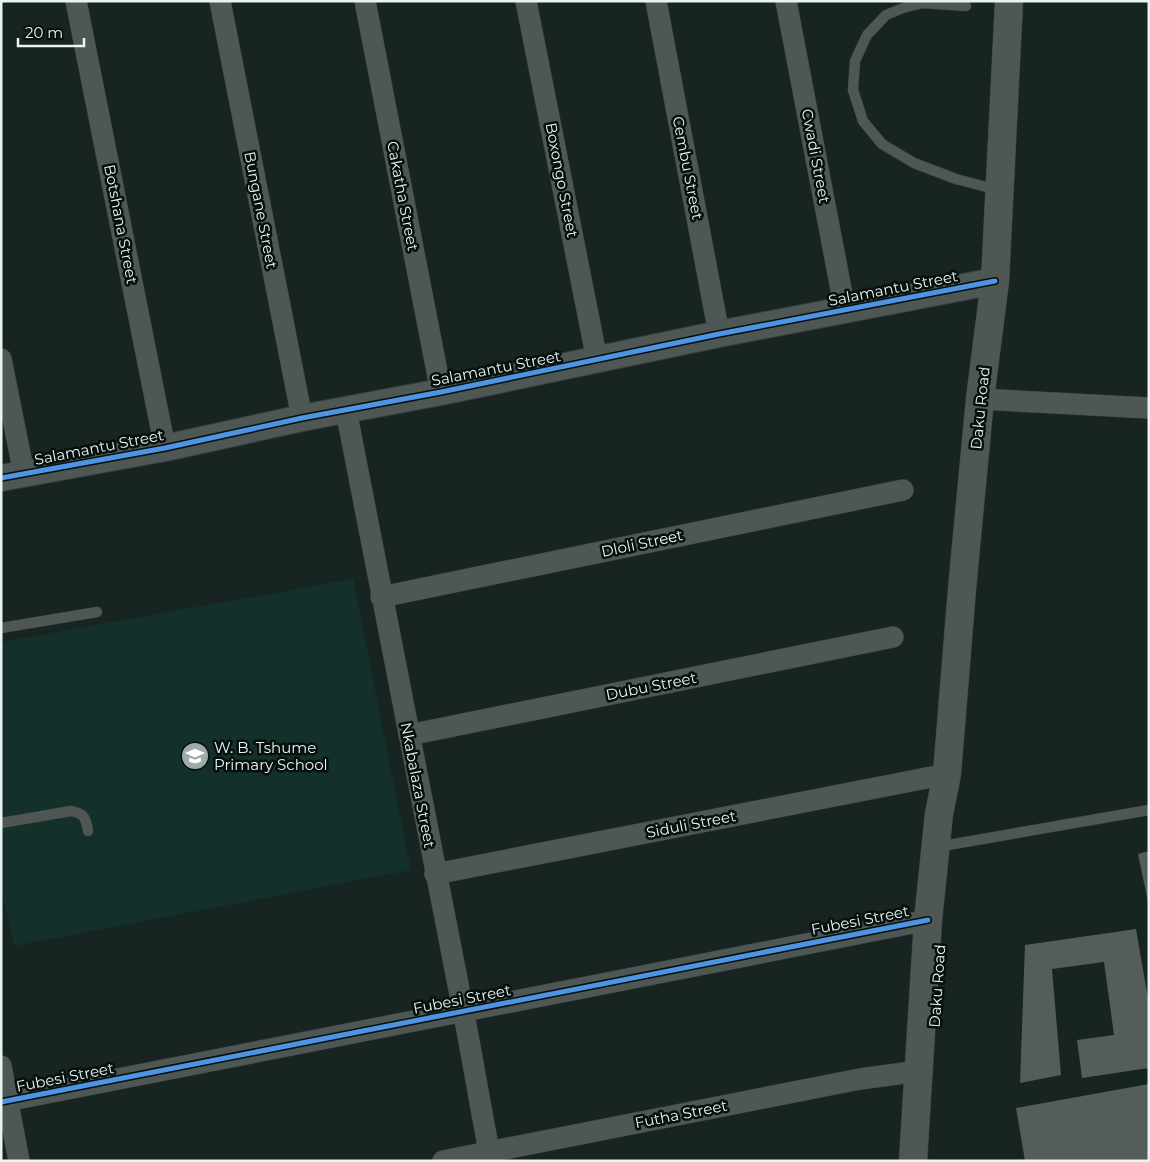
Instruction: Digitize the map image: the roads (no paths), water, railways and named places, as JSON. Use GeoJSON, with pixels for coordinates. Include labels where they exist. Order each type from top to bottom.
{"type":"FeatureCollection","features":[{"type":"Feature","properties":{"kind":"main road","name":"Daku Road"},"geometry":{"type":"LineString","coordinates":[[913,1161],[928,920],[939,814],[947,774],[980,399],[995,282],[1009,1]]}},
{"type":"Feature","properties":{"kind":"main road","name":"Daku Road"},"geometry":{"type":"LineString","coordinates":[[925,1161],[941,918],[948,845],[939,814]]}},
{"type":"Feature","properties":{"kind":"street","name":"Botshana Street"},"geometry":{"type":"LineString","coordinates":[[76,1],[165,448]]}},
{"type":"Feature","properties":{"kind":"street","name":"Bungane Street"},"geometry":{"type":"LineString","coordinates":[[220,1],[302,418]]}},
{"type":"Feature","properties":{"kind":"street","name":"Cakatha Street"},"geometry":{"type":"LineString","coordinates":[[365,1],[441,392]]}},
{"type":"Feature","properties":{"kind":"street","name":"Boxongo Street"},"geometry":{"type":"LineString","coordinates":[[526,1],[597,360]]}},
{"type":"Feature","properties":{"kind":"street","name":"Cembu Street"},"geometry":{"type":"LineString","coordinates":[[656,1],[719,334]]}},
{"type":"Feature","properties":{"kind":"street","name":"Cwadi Street"},"geometry":{"type":"LineString","coordinates":[[786,1],[845,310]]}},
{"type":"Feature","properties":{"kind":"street","name":"Salamantu Street"},"geometry":{"type":"LineString","coordinates":[[12,476],[165,448],[302,418],[441,392],[719,334],[995,282]]}},
{"type":"Feature","properties":{"kind":"street"},"geometry":{"type":"LineString","coordinates":[[1,360],[12,476]]}},
{"type":"Feature","properties":{"kind":"street"},"geometry":{"type":"LineString","coordinates":[[980,399],[1149,408]]}},
{"type":"Feature","properties":{"kind":"street","name":"Nkabalaza Street"},"geometry":{"type":"LineString","coordinates":[[346,410],[435,874],[464,1012],[490,1156]]}},
{"type":"Feature","properties":{"kind":"street","name":"Dloli Street"},"geometry":{"type":"LineString","coordinates":[[381,597],[903,490]]}},
{"type":"Feature","properties":{"kind":"street","name":"Dubu Street"},"geometry":{"type":"LineString","coordinates":[[409,735],[893,637]]}},
{"type":"Feature","properties":{"kind":"street","name":"Siduli Street"},"geometry":{"type":"LineString","coordinates":[[435,874],[947,774]]}},
{"type":"Feature","properties":{"kind":"street","name":"Fubesi Street"},"geometry":{"type":"LineString","coordinates":[[5,1102],[928,920]]}},
{"type":"Feature","properties":{"kind":"street"},"geometry":{"type":"LineString","coordinates":[[1,1066],[5,1102],[19,1161]]}},
{"type":"Feature","properties":{"kind":"street","name":"Futha Street"},"geometry":{"type":"LineString","coordinates":[[444,1161],[490,1156],[860,1079],[919,1071]]}},
{"type":"Feature","properties":{"kind":"lane"},"geometry":{"type":"LineString","coordinates":[[966,6],[923,4],[903,8],[886,15],[867,35],[855,61],[853,90],[863,120],[882,144],[914,163],[956,179],[999,190]]}},
{"type":"Feature","properties":{"kind":"lane"},"geometry":{"type":"LineString","coordinates":[[1,628],[97,612]]}},
{"type":"Feature","properties":{"kind":"lane"},"geometry":{"type":"LineString","coordinates":[[948,845],[1149,810]]}},
{"type":"Feature","properties":{"kind":"lane"},"geometry":{"type":"LineString","coordinates":[[1,823],[71,811],[81,813],[88,830]]}},
{"type":"Feature","properties":{"kind":"place","name":"W. B. Tshume Primary School"},"geometry":{"type":"Point","coordinates":[195,756]}}]}
